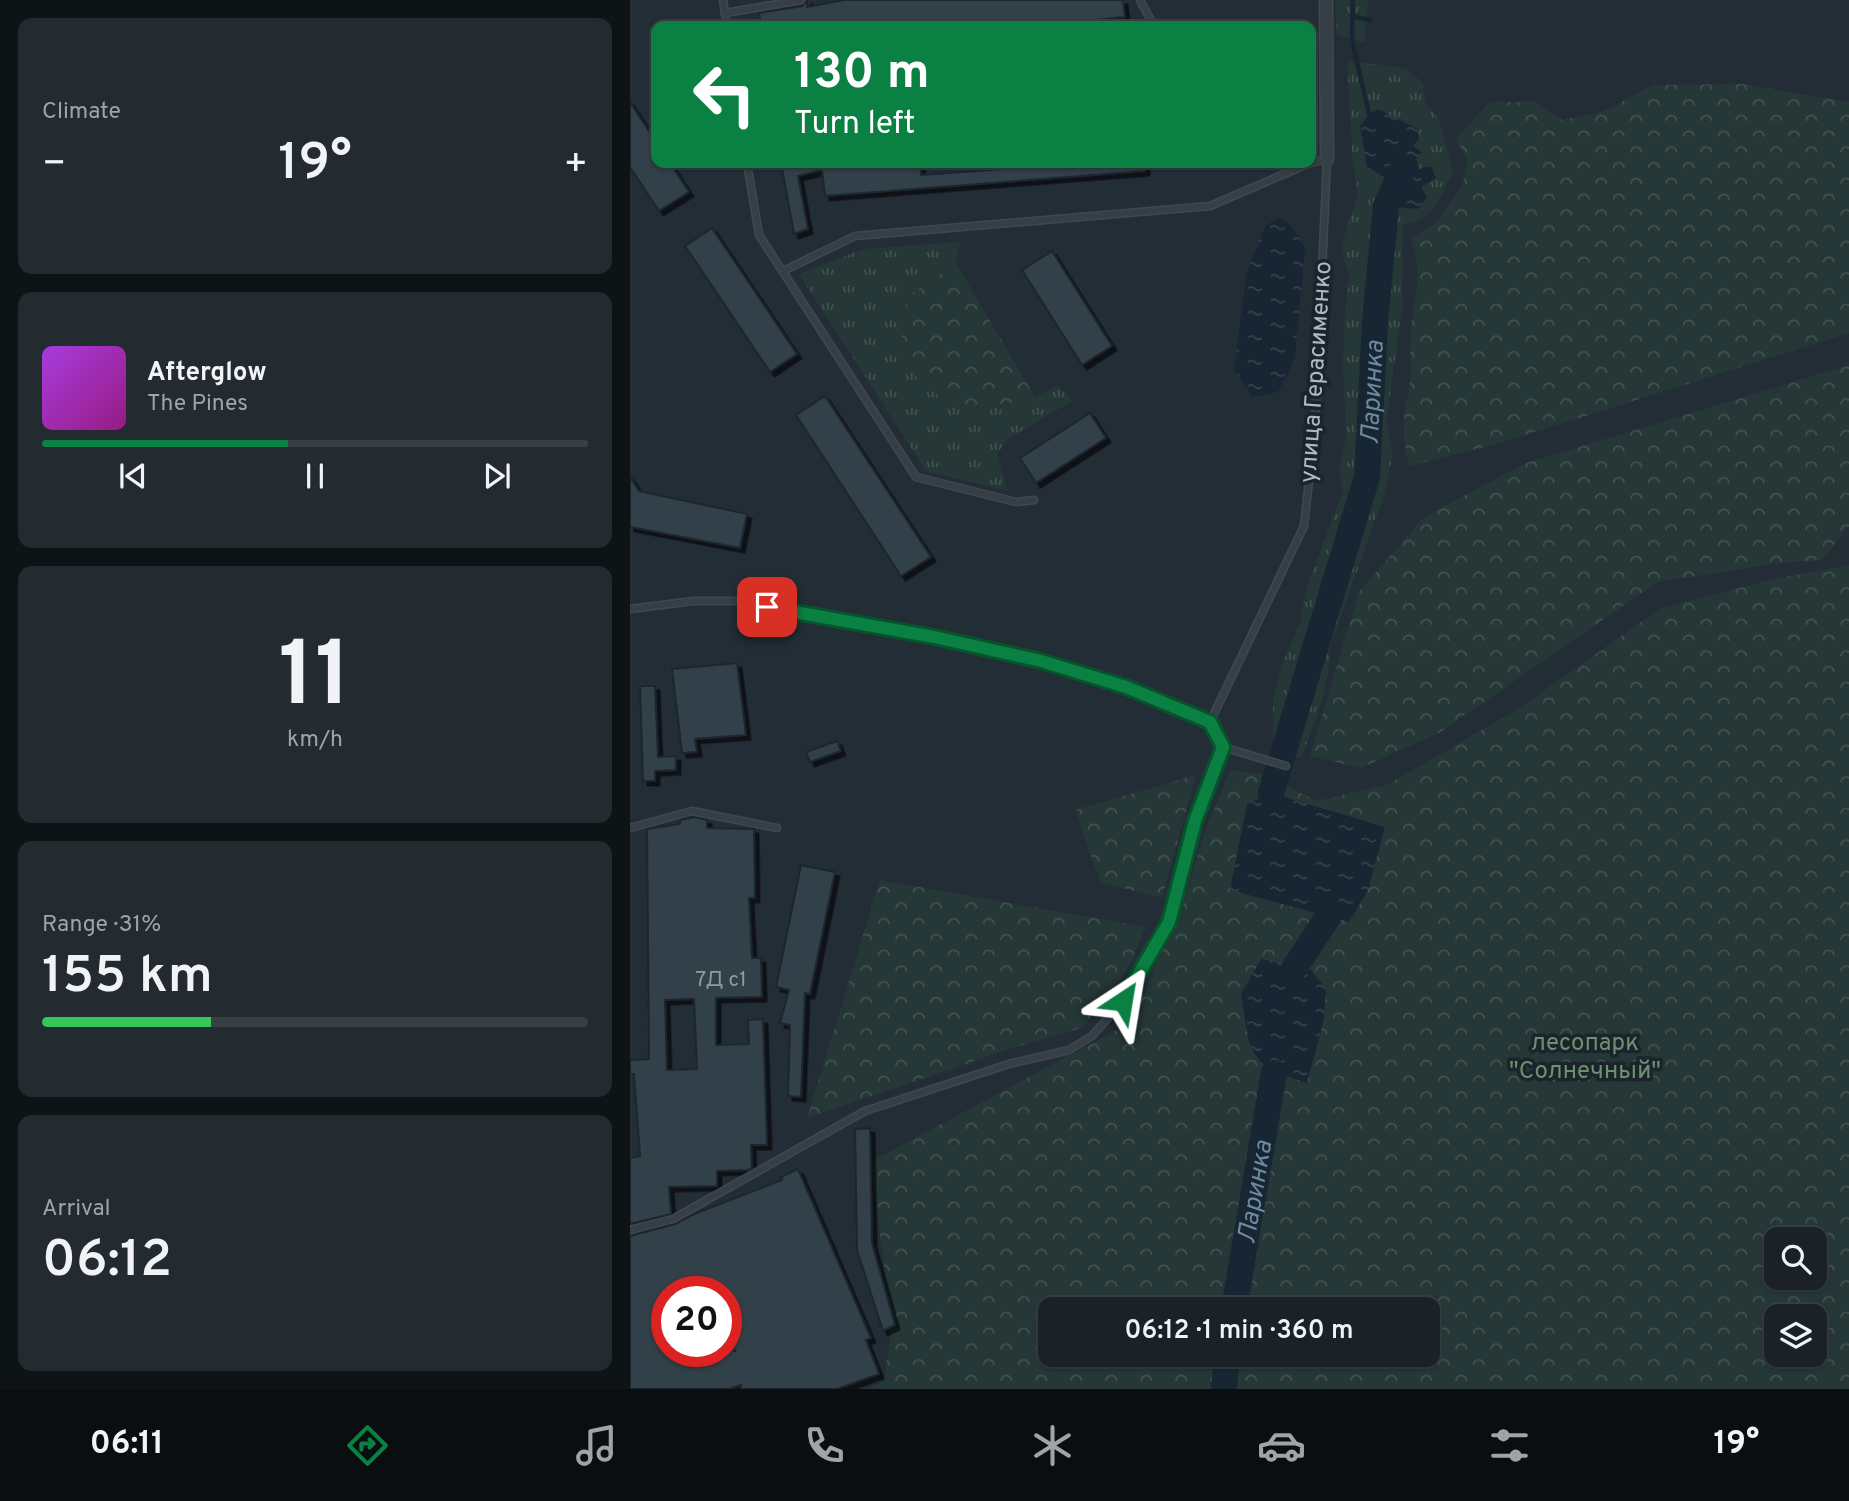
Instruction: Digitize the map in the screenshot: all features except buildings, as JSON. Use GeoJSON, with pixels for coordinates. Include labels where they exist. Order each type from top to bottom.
{"type":"FeatureCollection","features":[{"type":"Feature","properties":{"kind":"street","name":"улица Герасименко"},"geometry":{"type":"LineString","coordinates":[[1326,0],[1327,159]]}},
{"type":"Feature","properties":{"kind":"lane"},"geometry":{"type":"LineString","coordinates":[[723,0],[726,21]]}},
{"type":"Feature","properties":{"kind":"lane"},"geometry":{"type":"LineString","coordinates":[[725,13],[801,0]]}},
{"type":"Feature","properties":{"kind":"lane"},"geometry":{"type":"LineString","coordinates":[[1140,0],[1151,21]]}},
{"type":"Feature","properties":{"kind":"lane"},"geometry":{"type":"LineString","coordinates":[[1316,162],[1327,159]]}},
{"type":"Feature","properties":{"kind":"lane","name":"улица Герасименко"},"geometry":{"type":"LineString","coordinates":[[1210,722],[1304,527],[1315,427],[1327,159]]}},
{"type":"Feature","properties":{"kind":"lane"},"geometry":{"type":"LineString","coordinates":[[748,168],[759,235],[916,477],[1016,502],[1034,500]]}},
{"type":"Feature","properties":{"kind":"lane"},"geometry":{"type":"LineString","coordinates":[[783,271],[855,236],[1210,206],[1291,168]]}},
{"type":"Feature","properties":{"kind":"lane"},"geometry":{"type":"LineString","coordinates":[[630,609],[693,601],[740,601],[934,637],[1041,661],[1126,687],[1210,722],[1223,747],[1286,766]]}},
{"type":"Feature","properties":{"kind":"lane"},"geometry":{"type":"LineString","coordinates":[[630,1230],[673,1219],[866,1111],[1009,1064],[1069,1050],[1092,1036],[1123,1001],[1169,922],[1195,821],[1223,747]]}},
{"type":"Feature","properties":{"kind":"lane"},"geometry":{"type":"LineString","coordinates":[[630,828],[692,811],[777,828]]}},
{"type":"Feature","properties":{"kind":"green space"},"geometry":{"type":"Polygon","coordinates":[[[1335,0],[1368,0],[1365,43],[1337,35],[1335,0]]]}},
{"type":"Feature","properties":{"kind":"green space"},"geometry":{"type":"Polygon","coordinates":[[[1347,61],[1405,68],[1423,83],[1425,102],[1438,118],[1453,171],[1440,199],[1429,213],[1402,225],[1402,308],[1387,419],[1393,455],[1383,499],[1330,646],[1325,690],[1301,758],[1277,754],[1273,746],[1273,698],[1283,662],[1300,623],[1306,589],[1343,491],[1339,470],[1346,437],[1343,367],[1345,306],[1350,275],[1344,262],[1342,244],[1358,192],[1353,166],[1347,61]]]}},
{"type":"Feature","properties":{"kind":"green space"},"geometry":{"type":"Polygon","coordinates":[[[1743,84],[1849,102],[1849,333],[1497,444],[1409,466],[1404,426],[1410,380],[1410,335],[1418,272],[1410,238],[1435,224],[1463,184],[1467,158],[1455,139],[1490,102],[1536,102],[1562,120],[1604,111],[1653,85],[1743,84]]]}},
{"type":"Feature","properties":{"kind":"green space"},"geometry":{"type":"Polygon","coordinates":[[[960,242],[956,263],[910,295],[1000,406],[1035,397],[1058,385],[1072,401],[1008,439],[997,454],[1008,491],[926,471],[799,274],[863,249],[960,242]]]}},
{"type":"Feature","properties":{"kind":"green space"},"geometry":{"type":"Polygon","coordinates":[[[956,263],[1035,397],[988,406],[960,404],[933,391],[905,365],[902,335],[910,295],[956,263]]]}},
{"type":"Feature","properties":{"kind":"green space"},"geometry":{"type":"Polygon","coordinates":[[[1849,365],[1849,526],[1822,560],[1779,563],[1658,582],[1439,733],[1361,768],[1310,756],[1359,592],[1424,517],[1526,463],[1849,365]]]}},
{"type":"Feature","properties":{"kind":"green space","name":"лесопарк \"Солнечный\""},"geometry":{"type":"Polygon","coordinates":[[[1849,565],[1849,1389],[864,1389],[884,1382],[892,1323],[870,1162],[1130,1023],[1184,902],[1203,837],[1230,770],[1263,774],[1317,801],[1389,784],[1518,709],[1661,608],[1774,579],[1849,565]],[[1261,959],[1324,1019],[1310,970],[1261,959]]]}},
{"type":"Feature","properties":{"kind":"green space"},"geometry":{"type":"Polygon","coordinates":[[[1196,775],[1162,898],[1100,882],[1075,810],[1196,775]]]}},
{"type":"Feature","properties":{"kind":"green space"},"geometry":{"type":"Polygon","coordinates":[[[880,880],[1145,927],[1132,960],[1112,995],[1081,1028],[1016,1047],[807,1118],[880,880]]]}},
{"type":"Feature","properties":{"kind":"water"},"geometry":{"type":"Polygon","coordinates":[[[1378,109],[1418,129],[1419,139],[1413,146],[1422,153],[1416,159],[1419,169],[1431,166],[1436,178],[1421,187],[1427,197],[1418,209],[1386,206],[1381,185],[1386,178],[1367,167],[1360,126],[1369,114],[1378,109]]]}},
{"type":"Feature","properties":{"kind":"water"},"geometry":{"type":"Polygon","coordinates":[[[1280,217],[1293,228],[1305,248],[1295,359],[1278,392],[1252,397],[1234,370],[1246,275],[1265,226],[1280,217]]]}},
{"type":"Feature","properties":{"kind":"water"},"geometry":{"type":"Polygon","coordinates":[[[1271,793],[1385,827],[1368,890],[1349,922],[1230,890],[1247,804],[1271,793]]]}},
{"type":"Feature","properties":{"kind":"water"},"geometry":{"type":"Polygon","coordinates":[[[1261,959],[1311,970],[1326,989],[1324,1019],[1307,1083],[1286,1076],[1261,1062],[1250,1043],[1241,994],[1261,959]]]}},
{"type":"Feature","properties":{"kind":"waterway","name":"Ларинка"},"geometry":{"type":"LineString","coordinates":[[1353,0],[1352,40],[1369,114]]}},
{"type":"Feature","properties":{"kind":"waterway"},"geometry":{"type":"LineString","coordinates":[[1352,16],[1370,20]]}},
{"type":"Feature","properties":{"kind":"waterway","name":"Ларинка"},"geometry":{"type":"LineString","coordinates":[[1271,793],[1367,477],[1375,322],[1386,206],[1401,173]]}},
{"type":"Feature","properties":{"kind":"waterway","name":"Ларинка"},"geometry":{"type":"LineString","coordinates":[[1295,967],[1328,917]]}},
{"type":"Feature","properties":{"kind":"waterway","name":"Ларинка"},"geometry":{"type":"LineString","coordinates":[[1236,1297],[1274,1073]]}},
{"type":"Feature","properties":{"kind":"waterway","name":"Ларинка"},"geometry":{"type":"LineString","coordinates":[[1224,1389],[1226,1367]]}},
{"type":"Feature","properties":{"kind":"route"},"geometry":{"type":"LineString","coordinates":[[767,607],[934,637],[1041,661],[1126,687],[1210,722],[1223,747],[1195,821],[1169,922],[1146,966],[1123,1001]]}}]}
